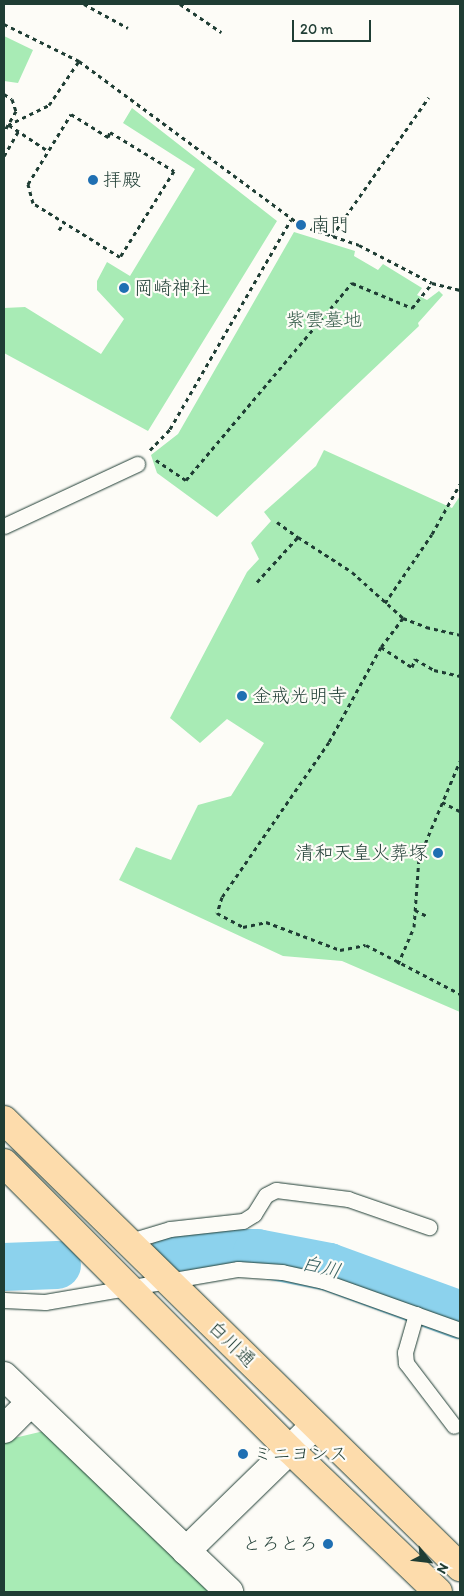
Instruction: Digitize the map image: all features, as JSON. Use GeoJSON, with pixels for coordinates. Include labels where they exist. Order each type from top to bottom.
{"type":"FeatureCollection","features":[{"type":"Feature","properties":{"kind":"main road","name":"白川通"},"geometry":{"type":"LineString","coordinates":[[4,1120],[314,1426],[460,1567]]}},
{"type":"Feature","properties":{"kind":"main road","name":"白川通"},"geometry":{"type":"LineString","coordinates":[[4,1163],[290,1450],[438,1592]]}},
{"type":"Feature","properties":{"kind":"street"},"geometry":{"type":"LineString","coordinates":[[4,1376],[229,1592]]}},
{"type":"Feature","properties":{"kind":"street"},"geometry":{"type":"LineString","coordinates":[[4,1429],[31,1402]]}},
{"type":"Feature","properties":{"kind":"street"},"geometry":{"type":"LineString","coordinates":[[186,1551],[314,1426]]}},
{"type":"Feature","properties":{"kind":"lane"},"geometry":{"type":"LineString","coordinates":[[4,526],[137,464]]}},
{"type":"Feature","properties":{"kind":"lane"},"geometry":{"type":"LineString","coordinates":[[127,1242],[170,1229],[243,1221],[254,1214],[266,1195],[276,1190],[348,1199],[429,1227]]}},
{"type":"Feature","properties":{"kind":"lane"},"geometry":{"type":"LineString","coordinates":[[4,1300],[45,1302],[168,1282],[205,1272],[238,1269],[282,1272],[323,1281],[460,1330]]}},
{"type":"Feature","properties":{"kind":"lane"},"geometry":{"type":"LineString","coordinates":[[416,1314],[405,1352],[406,1363],[454,1426]]}},
{"type":"Feature","properties":{"kind":"path"},"geometry":{"type":"LineString","coordinates":[[84,4],[128,28]]}},
{"type":"Feature","properties":{"kind":"path"},"geometry":{"type":"LineString","coordinates":[[180,4],[222,32]]}},
{"type":"Feature","properties":{"kind":"path"},"geometry":{"type":"LineString","coordinates":[[4,24],[79,61],[220,163],[298,223]]}},
{"type":"Feature","properties":{"kind":"path"},"geometry":{"type":"LineString","coordinates":[[8,125],[49,105],[79,61]]}},
{"type":"Feature","properties":{"kind":"path"},"geometry":{"type":"LineString","coordinates":[[4,94],[12,99],[16,111],[4,132]]}},
{"type":"Feature","properties":{"kind":"path"},"geometry":{"type":"LineString","coordinates":[[332,236],[429,97]]}},
{"type":"Feature","properties":{"kind":"path"},"geometry":{"type":"LineString","coordinates":[[71,114],[108,136],[110,132],[174,171],[120,257],[33,204],[28,184],[48,151],[71,114]]}},
{"type":"Feature","properties":{"kind":"path"},"geometry":{"type":"LineString","coordinates":[[8,125],[48,151]]}},
{"type":"Feature","properties":{"kind":"path"},"geometry":{"type":"LineString","coordinates":[[4,156],[18,132]]}},
{"type":"Feature","properties":{"kind":"path"},"geometry":{"type":"LineString","coordinates":[[137,464],[170,429],[291,219]]}},
{"type":"Feature","properties":{"kind":"path"},"geometry":{"type":"LineString","coordinates":[[59,230],[64,222]]}},
{"type":"Feature","properties":{"kind":"path"},"geometry":{"type":"LineString","coordinates":[[303,226],[359,245],[432,283],[460,290]]}},
{"type":"Feature","properties":{"kind":"path"},"geometry":{"type":"LineString","coordinates":[[137,464],[158,460],[186,480],[352,283],[412,308],[432,283]]}},
{"type":"Feature","properties":{"kind":"path"},"geometry":{"type":"LineString","coordinates":[[385,603],[432,534],[460,484]]}},
{"type":"Feature","properties":{"kind":"path"},"geometry":{"type":"LineString","coordinates":[[277,522],[352,572],[403,618],[426,628],[460,635]]}},
{"type":"Feature","properties":{"kind":"path"},"geometry":{"type":"LineString","coordinates":[[256,582],[298,537]]}},
{"type":"Feature","properties":{"kind":"path"},"geometry":{"type":"LineString","coordinates":[[403,618],[381,648],[330,742],[222,897],[217,913],[243,927],[266,922],[340,950],[366,945],[398,964],[460,994]]}},
{"type":"Feature","properties":{"kind":"path"},"geometry":{"type":"LineString","coordinates":[[381,648],[412,667],[415,659],[434,670],[460,676]]}},
{"type":"Feature","properties":{"kind":"path"},"geometry":{"type":"LineString","coordinates":[[398,964],[414,927],[419,858],[460,761]]}},
{"type":"Feature","properties":{"kind":"path"},"geometry":{"type":"LineString","coordinates":[[442,802],[460,811]]}},
{"type":"Feature","properties":{"kind":"path"},"geometry":{"type":"LineString","coordinates":[[415,910],[427,916]]}},
{"type":"Feature","properties":{"kind":"green space"},"geometry":{"type":"Polygon","coordinates":[[[4,36],[33,50],[18,83],[4,81],[4,36]]]}},
{"type":"Feature","properties":{"kind":"green space"},"geometry":{"type":"Polygon","coordinates":[[[132,108],[277,221],[148,431],[4,353],[4,308],[25,307],[101,354],[124,319],[97,290],[97,281],[107,262],[130,276],[195,169],[123,123],[132,108]]]}},
{"type":"Feature","properties":{"kind":"green space","name":"紫雲墓地"},"geometry":{"type":"Polygon","coordinates":[[[294,232],[355,251],[354,256],[378,270],[383,264],[422,288],[417,295],[427,300],[439,291],[443,295],[418,323],[419,326],[217,517],[157,473],[151,455],[178,434],[294,232]]]}},
{"type":"Feature","properties":{"kind":"green space"},"geometry":{"type":"Polygon","coordinates":[[[324,450],[452,508],[460,496],[460,1012],[342,961],[283,956],[119,880],[136,847],[171,860],[198,805],[231,796],[264,743],[227,719],[200,743],[170,718],[247,572],[259,559],[251,543],[271,521],[264,512],[316,466],[324,450]]]}},
{"type":"Feature","properties":{"kind":"green space"},"geometry":{"type":"Polygon","coordinates":[[[44,1431],[210,1592],[4,1592],[4,1444],[10,1439],[44,1431]]]}},
{"type":"Feature","properties":{"kind":"waterway","name":"白川"},"geometry":{"type":"LineString","coordinates":[[175,1253],[257,1253],[329,1267],[460,1315]]}},
{"type":"Feature","properties":{"kind":"waterway","name":"白川"},"geometry":{"type":"LineString","coordinates":[[4,1267],[57,1265]]}},
{"type":"Feature","properties":{"kind":"place","name":"拝殿"},"geometry":{"type":"Point","coordinates":[93,180]}},
{"type":"Feature","properties":{"kind":"place","name":"南門"},"geometry":{"type":"Point","coordinates":[301,225]}},
{"type":"Feature","properties":{"kind":"place","name":"岡崎神社"},"geometry":{"type":"Point","coordinates":[124,288]}},
{"type":"Feature","properties":{"kind":"place","name":"金戒光明寺"},"geometry":{"type":"Point","coordinates":[242,696]}},
{"type":"Feature","properties":{"kind":"place","name":"清和天皇火葬塚"},"geometry":{"type":"Point","coordinates":[438,853]}},
{"type":"Feature","properties":{"kind":"place","name":"ミニヨンス"},"geometry":{"type":"Point","coordinates":[243,1454]}},
{"type":"Feature","properties":{"kind":"place","name":"とろとろ"},"geometry":{"type":"Point","coordinates":[328,1544]}}]}
